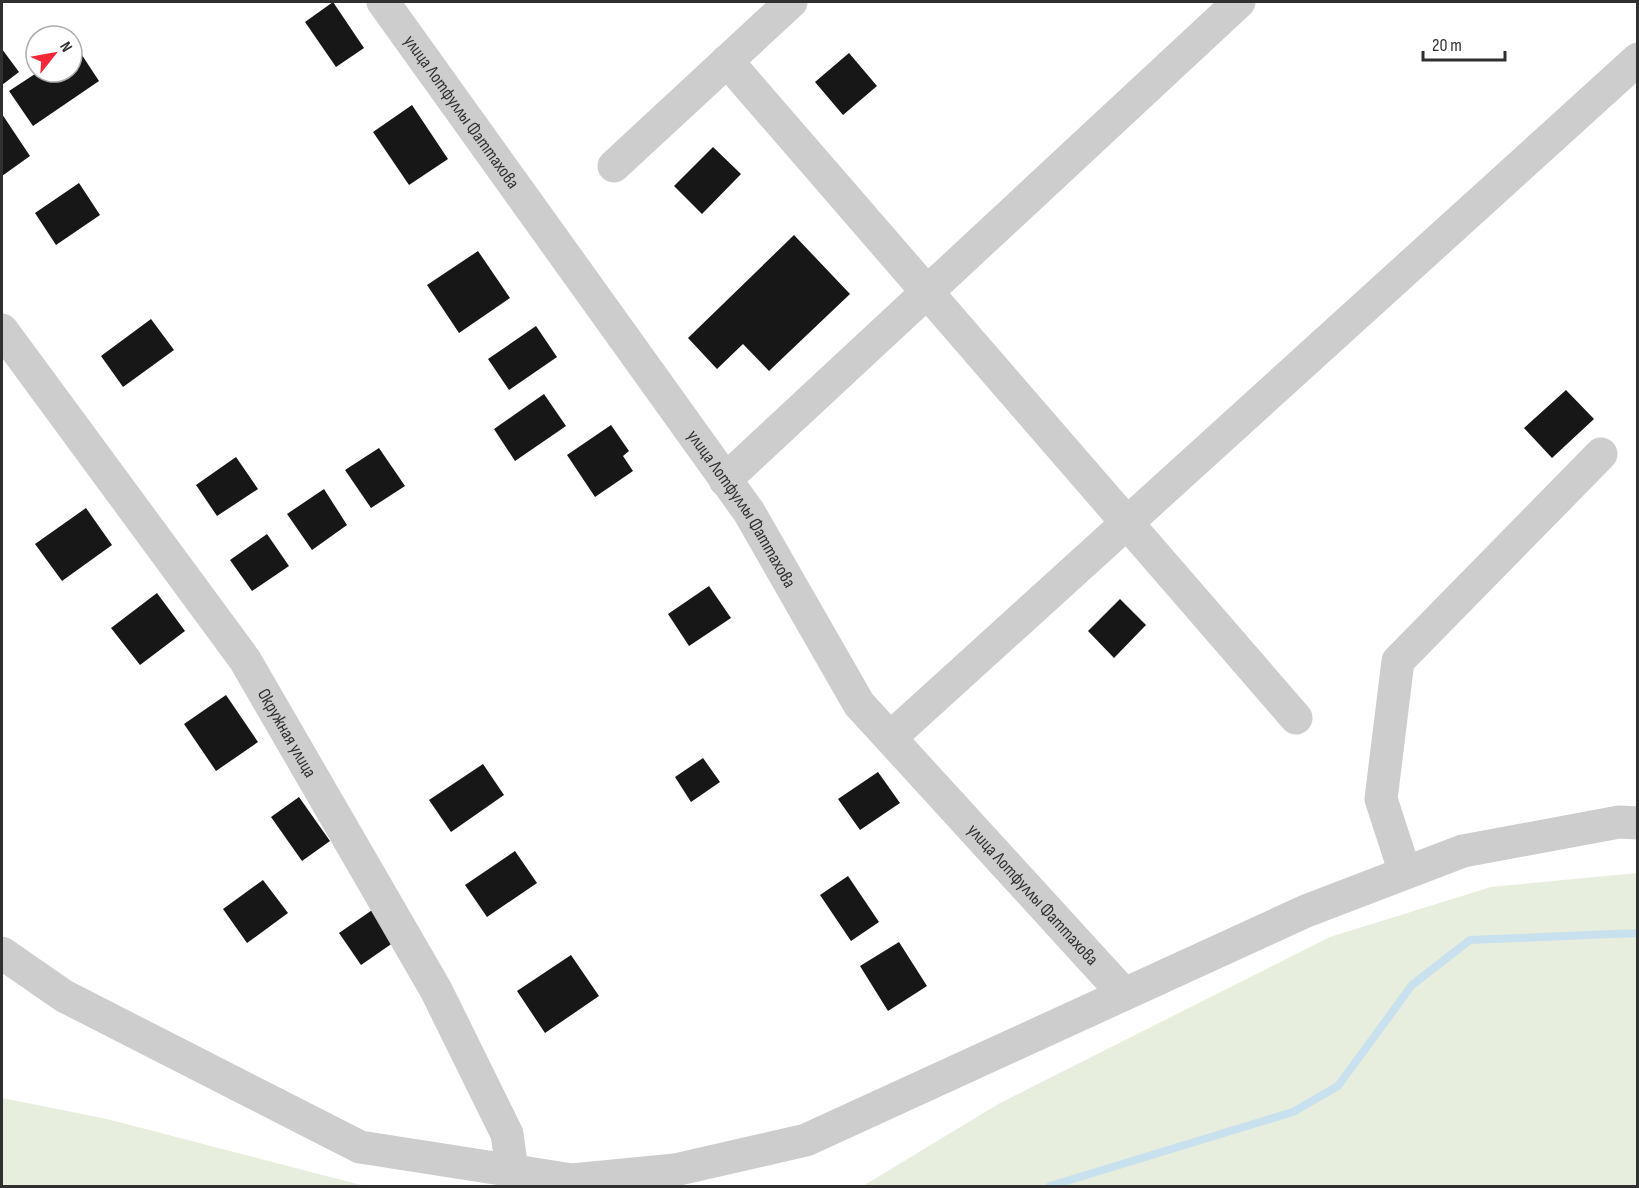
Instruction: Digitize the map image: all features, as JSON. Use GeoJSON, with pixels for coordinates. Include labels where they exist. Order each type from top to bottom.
{"type":"FeatureCollection","features":[{"type":"Feature","properties":{"kind":"street","name":"улица Лотфуллы Фаттахова"},"geometry":{"type":"LineString","coordinates":[[383,2],[749,512],[859,704],[1124,994]]}},
{"type":"Feature","properties":{"kind":"street"},"geometry":{"type":"LineString","coordinates":[[614,166],[792,2]]}},
{"type":"Feature","properties":{"kind":"street"},"geometry":{"type":"LineString","coordinates":[[725,480],[1239,2]]}},
{"type":"Feature","properties":{"kind":"street"},"geometry":{"type":"LineString","coordinates":[[890,738],[1638,59]]}},
{"type":"Feature","properties":{"kind":"street"},"geometry":{"type":"LineString","coordinates":[[727,61],[1296,718]]}},
{"type":"Feature","properties":{"kind":"street","name":"Окружная улица"},"geometry":{"type":"LineString","coordinates":[[2,330],[245,660],[436,990],[507,1134],[512,1170]]}},
{"type":"Feature","properties":{"kind":"street"},"geometry":{"type":"LineString","coordinates":[[1405,873],[1381,799],[1398,661],[1601,454]]}},
{"type":"Feature","properties":{"kind":"street"},"geometry":{"type":"LineString","coordinates":[[2,953],[64,996],[360,1147],[572,1180],[664,1171],[806,1140],[1306,911],[1405,873],[1463,851],[1619,822],[1638,823]]}},
{"type":"Feature","properties":{"kind":"green space"},"geometry":{"type":"Polygon","coordinates":[[[1637,873],[1637,1186],[863,1186],[1000,1103],[1330,937],[1491,887],[1637,873]]]}},
{"type":"Feature","properties":{"kind":"green space"},"geometry":{"type":"Polygon","coordinates":[[[2,1098],[107,1119],[365,1186],[2,1186],[2,1098]]]}},
{"type":"Feature","properties":{"kind":"building"},"geometry":{"type":"Polygon","coordinates":[[[333,2],[364,48],[336,67],[305,22],[333,2]]]}},
{"type":"Feature","properties":{"kind":"building"},"geometry":{"type":"Polygon","coordinates":[[[2,49],[19,72],[2,85],[2,49]]]}},
{"type":"Feature","properties":{"kind":"building"},"geometry":{"type":"Polygon","coordinates":[[[849,53],[877,86],[843,115],[815,82],[849,53]]]}},
{"type":"Feature","properties":{"kind":"building"},"geometry":{"type":"Polygon","coordinates":[[[84,58],[99,81],[33,126],[9,91],[24,81],[24,84],[84,84],[84,58]]]}},
{"type":"Feature","properties":{"kind":"building"},"geometry":{"type":"Polygon","coordinates":[[[412,105],[448,159],[409,185],[373,132],[412,105]]]}},
{"type":"Feature","properties":{"kind":"building"},"geometry":{"type":"Polygon","coordinates":[[[2,114],[30,156],[2,176],[2,114]]]}},
{"type":"Feature","properties":{"kind":"building"},"geometry":{"type":"Polygon","coordinates":[[[713,147],[741,174],[702,214],[674,186],[713,147]]]}},
{"type":"Feature","properties":{"kind":"building"},"geometry":{"type":"Polygon","coordinates":[[[79,183],[100,215],[56,245],[35,213],[79,183]]]}},
{"type":"Feature","properties":{"kind":"building"},"geometry":{"type":"Polygon","coordinates":[[[794,235],[850,294],[769,371],[743,344],[717,369],[688,338],[794,235]]]}},
{"type":"Feature","properties":{"kind":"building"},"geometry":{"type":"Polygon","coordinates":[[[478,251],[510,298],[459,333],[427,285],[478,251]]]}},
{"type":"Feature","properties":{"kind":"building"},"geometry":{"type":"Polygon","coordinates":[[[151,319],[174,350],[123,387],[101,356],[151,319]]]}},
{"type":"Feature","properties":{"kind":"building"},"geometry":{"type":"Polygon","coordinates":[[[536,326],[557,357],[509,390],[488,359],[536,326]]]}},
{"type":"Feature","properties":{"kind":"building"},"geometry":{"type":"Polygon","coordinates":[[[1566,390],[1594,419],[1552,458],[1524,428],[1566,390]]]}},
{"type":"Feature","properties":{"kind":"building"},"geometry":{"type":"Polygon","coordinates":[[[544,394],[566,426],[515,461],[494,429],[544,394]]]}},
{"type":"Feature","properties":{"kind":"building"},"geometry":{"type":"Polygon","coordinates":[[[611,425],[629,451],[623,456],[633,471],[595,497],[567,455],[611,425]]]}},
{"type":"Feature","properties":{"kind":"building"},"geometry":{"type":"Polygon","coordinates":[[[379,448],[405,486],[371,508],[345,470],[379,448]]]}},
{"type":"Feature","properties":{"kind":"building"},"geometry":{"type":"Polygon","coordinates":[[[236,457],[258,489],[217,516],[196,485],[236,457]]]}},
{"type":"Feature","properties":{"kind":"building"},"geometry":{"type":"Polygon","coordinates":[[[324,489],[347,525],[312,550],[287,514],[324,489]]]}},
{"type":"Feature","properties":{"kind":"building"},"geometry":{"type":"Polygon","coordinates":[[[86,508],[112,545],[62,581],[35,544],[86,508]]]}},
{"type":"Feature","properties":{"kind":"building"},"geometry":{"type":"Polygon","coordinates":[[[267,534],[289,566],[252,591],[230,560],[267,534]]]}},
{"type":"Feature","properties":{"kind":"building"},"geometry":{"type":"Polygon","coordinates":[[[709,586],[731,618],[689,646],[668,614],[709,586]]]}},
{"type":"Feature","properties":{"kind":"building"},"geometry":{"type":"Polygon","coordinates":[[[157,593],[185,631],[140,665],[111,628],[157,593]]]}},
{"type":"Feature","properties":{"kind":"building"},"geometry":{"type":"Polygon","coordinates":[[[1120,599],[1146,625],[1114,658],[1088,631],[1120,599]]]}},
{"type":"Feature","properties":{"kind":"building"},"geometry":{"type":"Polygon","coordinates":[[[226,695],[258,742],[216,771],[184,724],[226,695]]]}},
{"type":"Feature","properties":{"kind":"building"},"geometry":{"type":"Polygon","coordinates":[[[703,758],[720,782],[691,802],[675,777],[703,758]]]}},
{"type":"Feature","properties":{"kind":"building"},"geometry":{"type":"Polygon","coordinates":[[[483,764],[504,795],[451,832],[429,800],[483,764]]]}},
{"type":"Feature","properties":{"kind":"building"},"geometry":{"type":"Polygon","coordinates":[[[878,772],[900,803],[860,830],[838,799],[878,772]]]}},
{"type":"Feature","properties":{"kind":"building"},"geometry":{"type":"Polygon","coordinates":[[[299,797],[330,841],[302,861],[271,817],[299,797]]]}},
{"type":"Feature","properties":{"kind":"building"},"geometry":{"type":"Polygon","coordinates":[[[515,851],[537,883],[487,917],[465,885],[515,851]]]}},
{"type":"Feature","properties":{"kind":"building"},"geometry":{"type":"Polygon","coordinates":[[[848,876],[879,922],[851,941],[820,895],[848,876]]]}},
{"type":"Feature","properties":{"kind":"building"},"geometry":{"type":"Polygon","coordinates":[[[263,880],[288,913],[247,943],[223,909],[263,880]]]}},
{"type":"Feature","properties":{"kind":"building"},"geometry":{"type":"Polygon","coordinates":[[[378,906],[400,938],[361,965],[339,933],[378,906]]]}},
{"type":"Feature","properties":{"kind":"building"},"geometry":{"type":"Polygon","coordinates":[[[899,942],[927,986],[888,1011],[860,966],[899,942]]]}},
{"type":"Feature","properties":{"kind":"building"},"geometry":{"type":"Polygon","coordinates":[[[571,955],[599,996],[545,1033],[517,991],[571,955]]]}},
{"type":"Feature","properties":{"kind":"waterway"},"geometry":{"type":"LineString","coordinates":[[1050,1186],[1293,1112],[1338,1086],[1412,985],[1470,940],[1638,933]]}}]}
